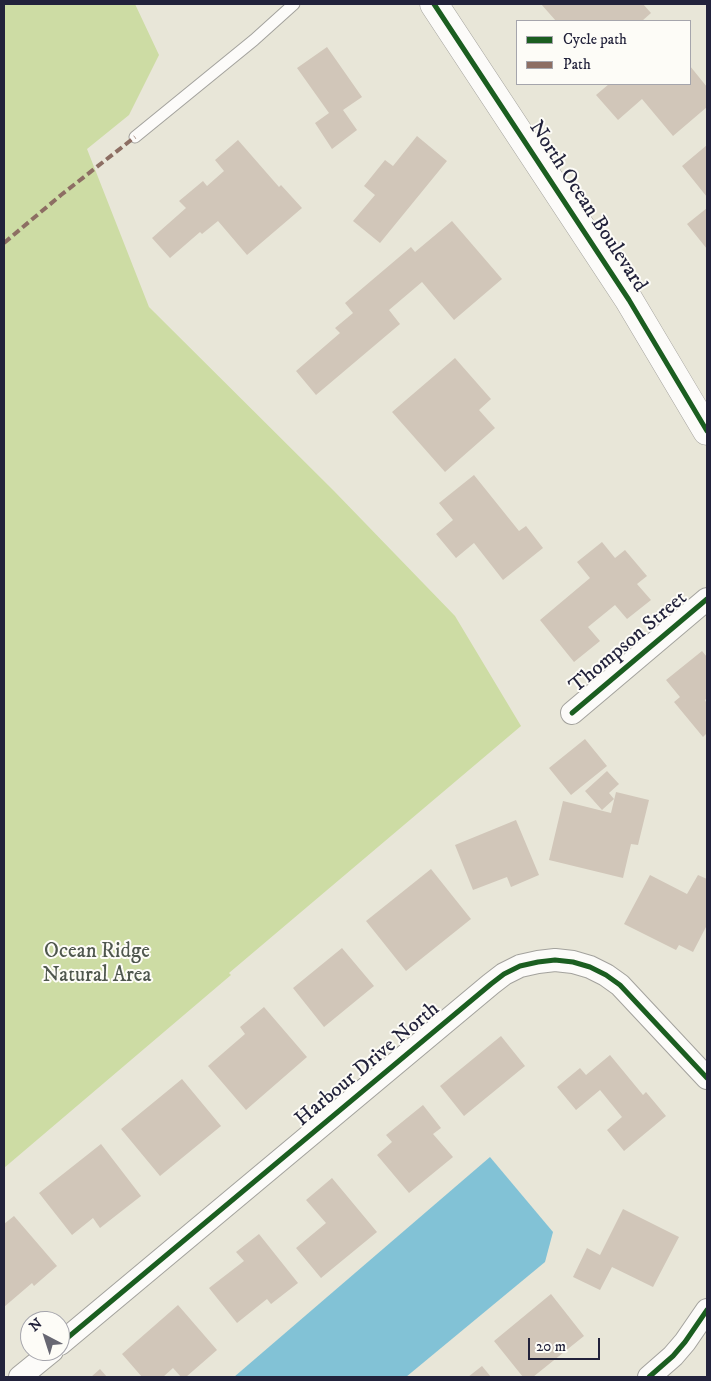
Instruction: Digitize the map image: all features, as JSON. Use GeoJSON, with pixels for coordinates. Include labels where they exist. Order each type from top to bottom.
{"type":"FeatureCollection","features":[{"type":"Feature","properties":{"kind":"main road","name":"North Ocean Boulevard"},"geometry":{"type":"LineString","coordinates":[[434,4],[629,300],[707,431]]}},
{"type":"Feature","properties":{"kind":"street","name":"Thompson Street"},"geometry":{"type":"LineString","coordinates":[[572,713],[707,599]]}},
{"type":"Feature","properties":{"kind":"street","name":"Harbour Drive North"},"geometry":{"type":"LineString","coordinates":[[70,1336],[491,984],[504,974],[520,966],[555,960],[573,962],[590,967],[606,975],[620,986],[707,1078]]}},
{"type":"Feature","properties":{"kind":"street"},"geometry":{"type":"LineString","coordinates":[[649,1377],[673,1356],[707,1310]]}},
{"type":"Feature","properties":{"kind":"street"},"geometry":{"type":"LineString","coordinates":[[20,1377],[40,1361]]}},
{"type":"Feature","properties":{"kind":"lane"},"geometry":{"type":"LineString","coordinates":[[135,137],[254,40],[294,4]]}},
{"type":"Feature","properties":{"kind":"green space","name":"Ocean Ridge Natural Area"},"geometry":{"type":"Polygon","coordinates":[[[4,4],[135,4],[159,55],[129,115],[87,149],[149,307],[334,491],[455,616],[521,726],[229,973],[231,975],[4,1168],[4,4]]]}},
{"type":"Feature","properties":{"kind":"water"},"geometry":{"type":"Polygon","coordinates":[[[490,1157],[553,1232],[545,1262],[406,1377],[234,1377],[490,1157]]]}},
{"type":"Feature","properties":{"kind":"building"},"geometry":{"type":"Polygon","coordinates":[[[541,4],[643,4],[651,13],[643,20],[555,20],[541,4]]]}},
{"type":"Feature","properties":{"kind":"building"},"geometry":{"type":"Polygon","coordinates":[[[327,47],[362,97],[343,110],[357,130],[332,149],[315,123],[329,113],[297,68],[327,47]]]}},
{"type":"Feature","properties":{"kind":"building"},"geometry":{"type":"Polygon","coordinates":[[[691,67],[707,87],[707,107],[673,136],[642,99],[618,120],[596,95],[608,85],[691,85],[691,67]]]}},
{"type":"Feature","properties":{"kind":"building"},"geometry":{"type":"Polygon","coordinates":[[[417,136],[447,161],[380,243],[353,221],[375,195],[364,186],[385,160],[393,166],[417,136]]]}},
{"type":"Feature","properties":{"kind":"building"},"geometry":{"type":"Polygon","coordinates":[[[238,140],[279,187],[281,185],[302,208],[247,255],[218,221],[202,234],[200,232],[170,258],[152,238],[186,208],[179,201],[203,181],[207,186],[224,171],[215,160],[238,140]]]}},
{"type":"Feature","properties":{"kind":"building"},"geometry":{"type":"Polygon","coordinates":[[[707,145],[707,197],[682,166],[707,145]]]}},
{"type":"Feature","properties":{"kind":"building"},"geometry":{"type":"Polygon","coordinates":[[[707,208],[707,249],[687,224],[707,208]]]}},
{"type":"Feature","properties":{"kind":"building"},"geometry":{"type":"Polygon","coordinates":[[[452,221],[502,279],[454,320],[422,282],[389,310],[400,324],[316,395],[296,371],[340,333],[335,328],[353,313],[345,303],[411,247],[415,252],[452,221]]]}},
{"type":"Feature","properties":{"kind":"building"},"geometry":{"type":"Polygon","coordinates":[[[455,358],[491,399],[479,410],[495,428],[445,472],[392,412],[455,358]]]}},
{"type":"Feature","properties":{"kind":"building"},"geometry":{"type":"Polygon","coordinates":[[[474,475],[519,531],[526,526],[543,548],[503,580],[474,543],[456,558],[436,534],[453,520],[439,503],[474,475]]]}},
{"type":"Feature","properties":{"kind":"building"},"geometry":{"type":"Polygon","coordinates":[[[602,542],[615,558],[625,550],[647,576],[637,584],[651,600],[627,619],[615,605],[588,627],[600,641],[574,662],[540,620],[590,578],[577,562],[602,542]]]}},
{"type":"Feature","properties":{"kind":"building"},"geometry":{"type":"Polygon","coordinates":[[[702,651],[707,657],[707,698],[705,700],[707,704],[707,733],[703,737],[674,702],[680,697],[666,680],[702,651]]]}},
{"type":"Feature","properties":{"kind":"building"},"geometry":{"type":"Polygon","coordinates":[[[585,739],[607,766],[571,795],[549,768],[585,739]]]}},
{"type":"Feature","properties":{"kind":"building"},"geometry":{"type":"Polygon","coordinates":[[[607,771],[619,784],[609,793],[614,799],[602,810],[585,791],[607,771]]]}},
{"type":"Feature","properties":{"kind":"building"},"geometry":{"type":"Polygon","coordinates":[[[616,792],[649,800],[638,845],[631,844],[623,878],[549,860],[563,801],[611,813],[616,792]]]}},
{"type":"Feature","properties":{"kind":"building"},"geometry":{"type":"Polygon","coordinates":[[[516,820],[539,875],[511,887],[507,877],[473,890],[455,845],[516,820]]]}},
{"type":"Feature","properties":{"kind":"building"},"geometry":{"type":"Polygon","coordinates":[[[431,869],[471,919],[406,971],[366,921],[431,869]]]}},
{"type":"Feature","properties":{"kind":"building"},"geometry":{"type":"Polygon","coordinates":[[[650,875],[687,894],[698,875],[707,879],[707,925],[693,952],[679,945],[676,950],[624,924],[650,875]]]}},
{"type":"Feature","properties":{"kind":"building"},"geometry":{"type":"Polygon","coordinates":[[[342,948],[374,986],[324,1027],[293,988],[342,948]]]}},
{"type":"Feature","properties":{"kind":"building"},"geometry":{"type":"Polygon","coordinates":[[[264,1007],[307,1057],[246,1110],[208,1066],[245,1034],[240,1027],[264,1007]]]}},
{"type":"Feature","properties":{"kind":"building"},"geometry":{"type":"Polygon","coordinates":[[[501,1036],[525,1066],[464,1116],[440,1086],[501,1036]]]}},
{"type":"Feature","properties":{"kind":"building"},"geometry":{"type":"Polygon","coordinates":[[[610,1055],[643,1095],[646,1092],[666,1116],[624,1151],[607,1130],[622,1117],[600,1090],[576,1110],[557,1087],[580,1068],[586,1075],[610,1055]]]}},
{"type":"Feature","properties":{"kind":"building"},"geometry":{"type":"Polygon","coordinates":[[[182,1079],[221,1126],[160,1176],[121,1129],[182,1079]]]}},
{"type":"Feature","properties":{"kind":"building"},"geometry":{"type":"Polygon","coordinates":[[[423,1105],[441,1128],[433,1134],[453,1157],[409,1193],[377,1155],[392,1142],[386,1135],[423,1105]]]}},
{"type":"Feature","properties":{"kind":"building"},"geometry":{"type":"Polygon","coordinates":[[[101,1144],[141,1196],[100,1228],[93,1218],[72,1235],[39,1193],[101,1144]]]}},
{"type":"Feature","properties":{"kind":"building"},"geometry":{"type":"Polygon","coordinates":[[[332,1178],[377,1232],[321,1278],[296,1248],[326,1223],[306,1200],[332,1178]]]}},
{"type":"Feature","properties":{"kind":"building"},"geometry":{"type":"Polygon","coordinates":[[[623,1209],[679,1237],[653,1287],[612,1267],[600,1290],[573,1277],[587,1248],[600,1255],[623,1209]]]}},
{"type":"Feature","properties":{"kind":"building"},"geometry":{"type":"Polygon","coordinates":[[[14,1216],[57,1266],[34,1286],[32,1283],[4,1307],[4,1224],[14,1216]]]}},
{"type":"Feature","properties":{"kind":"building"},"geometry":{"type":"Polygon","coordinates":[[[259,1234],[298,1283],[271,1304],[267,1299],[237,1323],[209,1288],[244,1261],[236,1252],[259,1234]]]}},
{"type":"Feature","properties":{"kind":"building"},"geometry":{"type":"Polygon","coordinates":[[[551,1294],[584,1336],[533,1377],[523,1377],[494,1341],[551,1294]]]}},
{"type":"Feature","properties":{"kind":"building"},"geometry":{"type":"Polygon","coordinates":[[[178,1305],[217,1350],[186,1377],[181,1377],[173,1368],[163,1377],[142,1377],[122,1354],[178,1305]]]}},
{"type":"Feature","properties":{"kind":"building"},"geometry":{"type":"Polygon","coordinates":[[[482,1366],[491,1377],[468,1377],[482,1366]]]}},
{"type":"Feature","properties":{"kind":"building"},"geometry":{"type":"Polygon","coordinates":[[[100,1369],[107,1377],[91,1377],[100,1369]]]}},
{"type":"Feature","properties":{"kind":"marked path"},"geometry":{"type":"LineString","coordinates":[[4,243],[135,137]]}},
{"type":"Feature","properties":{"kind":"cycle path"},"geometry":{"type":"LineString","coordinates":[[434,4],[629,300],[707,431]]}},
{"type":"Feature","properties":{"kind":"cycle path"},"geometry":{"type":"LineString","coordinates":[[572,713],[707,599]]}},
{"type":"Feature","properties":{"kind":"cycle path"},"geometry":{"type":"LineString","coordinates":[[70,1336],[491,984],[504,974],[520,966],[555,960],[573,962],[590,967],[606,975],[620,985],[707,1078]]}},
{"type":"Feature","properties":{"kind":"cycle path"},"geometry":{"type":"LineString","coordinates":[[649,1377],[673,1356],[707,1310]]}}]}
